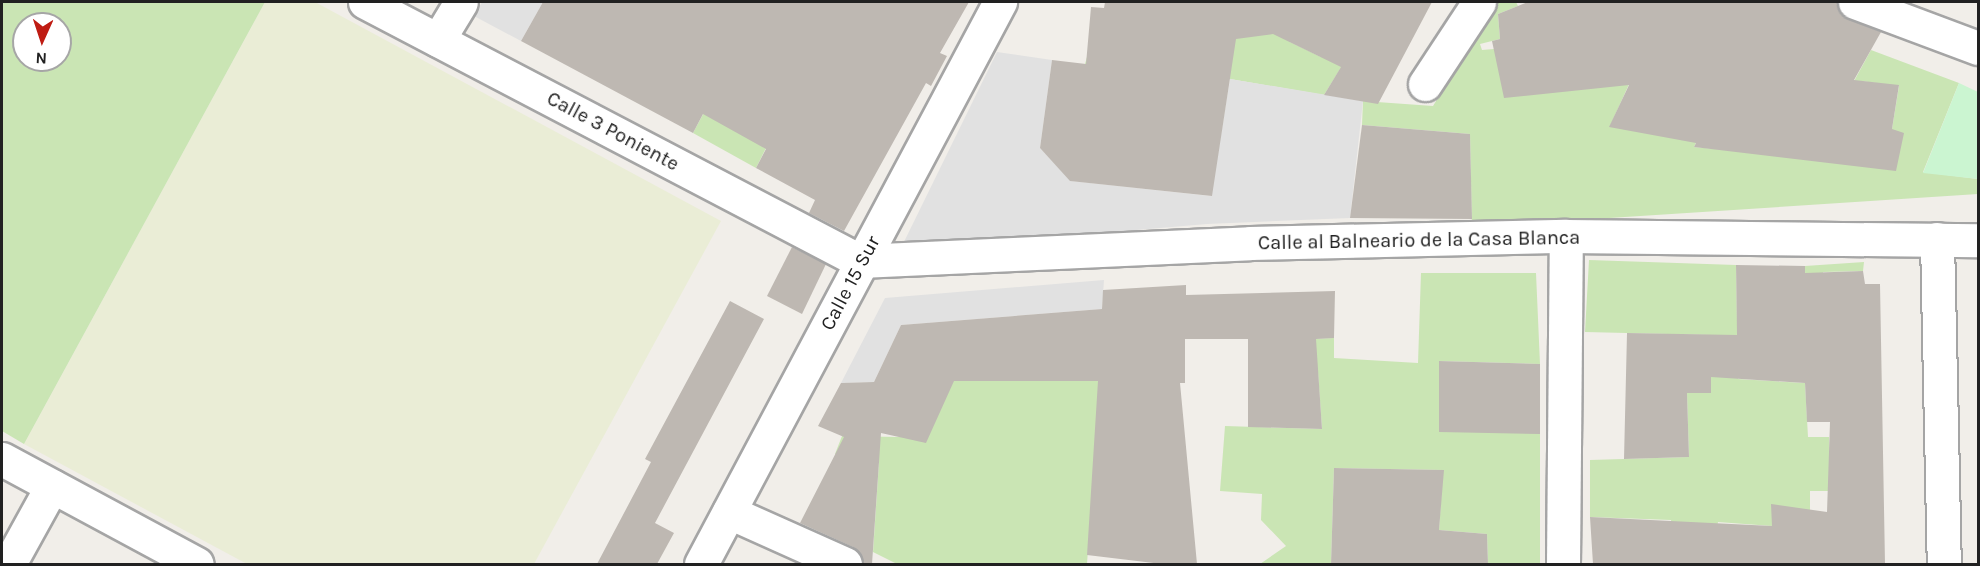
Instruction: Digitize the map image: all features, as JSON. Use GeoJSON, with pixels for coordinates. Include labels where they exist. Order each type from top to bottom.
{"type":"FeatureCollection","features":[{"type":"Feature","properties":{"kind":"street","name":"Calle 3 Poniente"},"geometry":{"type":"LineString","coordinates":[[365,2],[860,261]]}},
{"type":"Feature","properties":{"kind":"street"},"geometry":{"type":"LineString","coordinates":[[438,40],[461,2]]}},
{"type":"Feature","properties":{"kind":"street","name":"Calle 15 Sur"},"geometry":{"type":"LineString","coordinates":[[701,564],[860,261],[1000,2]]}},
{"type":"Feature","properties":{"kind":"street"},"geometry":{"type":"LineString","coordinates":[[1425,84],[1479,2]]}},
{"type":"Feature","properties":{"kind":"street"},"geometry":{"type":"LineString","coordinates":[[1855,2],[1978,48]]}},
{"type":"Feature","properties":{"kind":"street"},"geometry":{"type":"LineString","coordinates":[[1563,564],[1566,236]]}},
{"type":"Feature","properties":{"kind":"street","name":"Calle al Balneario de la Casa Blanca"},"geometry":{"type":"LineString","coordinates":[[860,261],[1250,243],[1566,236],[1978,240]]}},
{"type":"Feature","properties":{"kind":"street"},"geometry":{"type":"LineString","coordinates":[[1937,239],[1944,564]]}},
{"type":"Feature","properties":{"kind":"street"},"geometry":{"type":"LineString","coordinates":[[2,459],[197,564]]}},
{"type":"Feature","properties":{"kind":"street"},"geometry":{"type":"LineString","coordinates":[[9,564],[52,486]]}},
{"type":"Feature","properties":{"kind":"street"},"geometry":{"type":"LineString","coordinates":[[729,512],[845,564]]}},
{"type":"Feature","properties":{"kind":"green space"},"geometry":{"type":"Polygon","coordinates":[[[2,2],[265,2],[24,444],[2,431],[2,2]]]}},
{"type":"Feature","properties":{"kind":"green space"},"geometry":{"type":"Polygon","coordinates":[[[265,2],[315,2],[721,221],[534,564],[247,564],[24,444],[265,2]]]}},
{"type":"Feature","properties":{"kind":"green space"},"geometry":{"type":"Polygon","coordinates":[[[1165,2],[1214,2],[1218,22],[1284,12],[1281,2],[1302,2],[1293,18],[1290,42],[1321,57],[1329,43],[1350,53],[1324,95],[1230,79],[1085,64],[1087,57],[1163,39],[1165,2]]]}},
{"type":"Feature","properties":{"kind":"green space"},"geometry":{"type":"Polygon","coordinates":[[[1496,2],[1516,2],[1518,6],[1498,14],[1500,39],[1480,44],[1482,50],[1494,49],[1613,9],[1612,2],[1637,2],[1615,48],[1640,60],[1610,126],[1640,132],[1703,2],[1751,2],[1759,5],[1694,147],[1812,158],[1871,50],[1959,83],[1923,172],[1978,179],[1978,194],[1472,227],[1470,134],[1362,125],[1363,101],[1433,106],[1496,2]],[[1861,81],[1892,129],[1899,86],[1861,81]]]}},
{"type":"Feature","properties":{"kind":"green space"},"geometry":{"type":"Polygon","coordinates":[[[1959,83],[1978,92],[1978,179],[1923,173],[1959,83]]]}},
{"type":"Feature","properties":{"kind":"green space"},"geometry":{"type":"Polygon","coordinates":[[[708,105],[771,138],[756,168],[693,133],[708,105]]]}},
{"type":"Feature","properties":{"kind":"green space"},"geometry":{"type":"Polygon","coordinates":[[[1589,260],[1736,265],[1738,379],[1805,383],[1808,437],[1829,437],[1830,472],[1843,491],[1810,491],[1810,510],[1772,526],[1718,522],[1711,564],[1675,564],[1671,520],[1590,517],[1590,460],[1689,457],[1687,393],[1711,393],[1710,335],[1585,332],[1589,260]]]}},
{"type":"Feature","properties":{"kind":"green space"},"geometry":{"type":"Polygon","coordinates":[[[1864,262],[1863,271],[1823,272],[1824,329],[1805,327],[1805,266],[1864,262]]]}},
{"type":"Feature","properties":{"kind":"green space"},"geometry":{"type":"Polygon","coordinates":[[[1421,273],[1536,273],[1540,364],[1439,361],[1540,434],[1540,564],[1488,564],[1487,534],[1439,530],[1443,470],[1334,468],[1331,564],[1260,564],[1286,546],[1261,520],[1262,494],[1220,491],[1225,426],[1322,429],[1318,372],[1282,340],[1334,338],[1334,358],[1418,363],[1421,273]]]}},
{"type":"Feature","properties":{"kind":"green space"},"geometry":{"type":"Polygon","coordinates":[[[1011,379],[1100,381],[1087,564],[897,564],[873,552],[879,462],[835,454],[842,436],[899,437],[946,381],[1011,379]]]}},
{"type":"Feature","properties":{"kind":"shaded area"},"geometry":{"type":"Polygon","coordinates":[[[482,2],[543,2],[521,41],[474,16],[482,2]]]}},
{"type":"Feature","properties":{"kind":"shaded area"},"geometry":{"type":"Polygon","coordinates":[[[997,52],[1052,60],[1040,148],[1071,181],[1211,196],[1230,79],[1363,101],[1350,218],[1207,224],[900,250],[997,52]]]}},
{"type":"Feature","properties":{"kind":"shaded area"},"geometry":{"type":"Polygon","coordinates":[[[1104,280],[1102,309],[901,325],[874,382],[841,383],[885,298],[1104,280]]]}},
{"type":"Feature","properties":{"kind":"building"},"geometry":{"type":"Polygon","coordinates":[[[543,2],[969,2],[940,53],[947,56],[931,86],[926,83],[844,231],[809,213],[815,200],[756,168],[766,149],[703,114],[693,133],[521,41],[543,2]]]}},
{"type":"Feature","properties":{"kind":"building"},"geometry":{"type":"Polygon","coordinates":[[[1105,2],[1432,2],[1378,104],[1324,95],[1341,67],[1273,34],[1236,39],[1212,196],[1070,181],[1040,148],[1052,60],[1086,64],[1091,7],[1104,8],[1105,2]]]}},
{"type":"Feature","properties":{"kind":"building"},"geometry":{"type":"Polygon","coordinates":[[[1528,2],[1837,2],[1840,13],[1848,19],[1881,32],[1854,80],[1899,85],[1892,129],[1904,133],[1896,171],[1694,147],[1696,143],[1609,127],[1629,85],[1504,98],[1492,41],[1500,39],[1498,14],[1528,2]]]}},
{"type":"Feature","properties":{"kind":"building"},"geometry":{"type":"Polygon","coordinates":[[[1362,125],[1470,134],[1472,219],[1350,218],[1362,125]]]}},
{"type":"Feature","properties":{"kind":"building"},"geometry":{"type":"Polygon","coordinates":[[[792,247],[826,264],[802,314],[767,296],[792,247]]]}},
{"type":"Feature","properties":{"kind":"building"},"geometry":{"type":"Polygon","coordinates":[[[1736,265],[1805,266],[1805,273],[1863,271],[1865,284],[1880,284],[1885,564],[1593,564],[1590,517],[1772,526],[1771,504],[1827,512],[1830,422],[1807,422],[1805,383],[1711,377],[1711,393],[1687,393],[1689,457],[1624,459],[1627,333],[1737,335],[1736,265]]]}},
{"type":"Feature","properties":{"kind":"building"},"geometry":{"type":"Polygon","coordinates":[[[1186,285],[1186,295],[1335,291],[1334,338],[1316,339],[1322,429],[1248,427],[1248,339],[1185,339],[1185,383],[1180,383],[1197,564],[1162,564],[1087,555],[1098,381],[954,381],[926,443],[881,433],[872,564],[863,564],[860,554],[853,547],[800,523],[844,437],[818,426],[841,383],[874,382],[901,325],[1102,309],[1103,290],[1186,285]]]}},
{"type":"Feature","properties":{"kind":"building"},"geometry":{"type":"Polygon","coordinates":[[[730,301],[764,319],[655,523],[674,533],[657,564],[597,564],[651,462],[645,459],[730,301]]]}},
{"type":"Feature","properties":{"kind":"building"},"geometry":{"type":"Polygon","coordinates":[[[1439,361],[1540,364],[1540,434],[1439,432],[1439,361]]]}},
{"type":"Feature","properties":{"kind":"building"},"geometry":{"type":"Polygon","coordinates":[[[1334,468],[1444,470],[1439,530],[1487,534],[1488,564],[1331,564],[1334,468]]]}}]}
